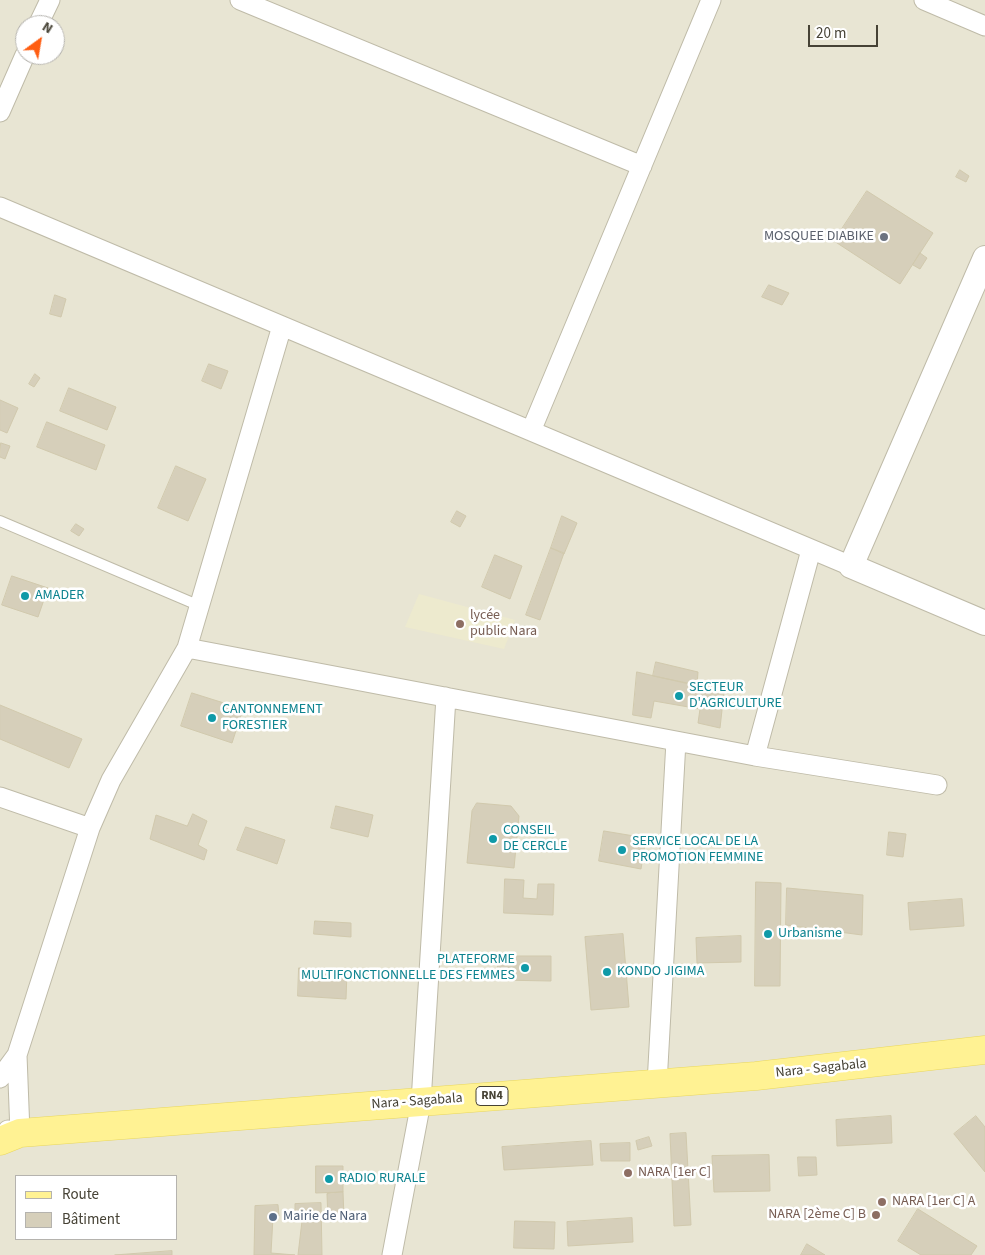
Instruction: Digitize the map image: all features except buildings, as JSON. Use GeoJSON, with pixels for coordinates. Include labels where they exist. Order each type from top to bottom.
{"type":"FeatureCollection","features":[{"type":"Feature","properties":{"kind":"main road","name":"Nara - Sagabala"},"geometry":{"type":"LineString","coordinates":[[7,1134],[756,1076],[985,1050]]}},
{"type":"Feature","properties":{"kind":"street"},"geometry":{"type":"LineString","coordinates":[[43,15],[50,0]]}},
{"type":"Feature","properties":{"kind":"street"},"geometry":{"type":"LineString","coordinates":[[240,0],[642,166]]}},
{"type":"Feature","properties":{"kind":"street"},"geometry":{"type":"LineString","coordinates":[[531,431],[711,0]]}},
{"type":"Feature","properties":{"kind":"street"},"geometry":{"type":"LineString","coordinates":[[924,0],[985,26]]}},
{"type":"Feature","properties":{"kind":"street"},"geometry":{"type":"LineString","coordinates":[[0,112],[21,65]]}},
{"type":"Feature","properties":{"kind":"street"},"geometry":{"type":"LineString","coordinates":[[0,207],[985,623]]}},
{"type":"Feature","properties":{"kind":"street"},"geometry":{"type":"LineString","coordinates":[[851,566],[985,258]]}},
{"type":"Feature","properties":{"kind":"street"},"geometry":{"type":"LineString","coordinates":[[7,1134],[17,1055],[90,828],[111,780],[188,648],[282,326]]}},
{"type":"Feature","properties":{"kind":"street"},"geometry":{"type":"LineString","coordinates":[[755,756],[811,550]]}},
{"type":"Feature","properties":{"kind":"street"},"geometry":{"type":"LineString","coordinates":[[188,648],[755,756],[937,785]]}},
{"type":"Feature","properties":{"kind":"street"},"geometry":{"type":"LineString","coordinates":[[392,1255],[421,1102],[446,697]]}},
{"type":"Feature","properties":{"kind":"street"},"geometry":{"type":"LineString","coordinates":[[657,1084],[676,741]]}},
{"type":"Feature","properties":{"kind":"street"},"geometry":{"type":"LineString","coordinates":[[0,797],[90,828]]}},
{"type":"Feature","properties":{"kind":"street"},"geometry":{"type":"LineString","coordinates":[[0,1078],[17,1055]]}},
{"type":"Feature","properties":{"kind":"lane"},"geometry":{"type":"LineString","coordinates":[[0,521],[200,606]]}},
{"type":"Feature","properties":{"kind":"shaded area"},"geometry":{"type":"Polygon","coordinates":[[[0,0],[985,0],[985,1255],[0,1255],[0,0]]]}},
{"type":"Feature","properties":{"kind":"shaded area","name":"lycée public Nara"},"geometry":{"type":"Polygon","coordinates":[[[419,594],[515,620],[504,649],[405,627],[419,594]]]}},
{"type":"Feature","properties":{"kind":"place","name":"MOSQUEE DIABIKE"},"geometry":{"type":"Point","coordinates":[884,237]}},
{"type":"Feature","properties":{"kind":"place","name":"AMADER"},"geometry":{"type":"Point","coordinates":[25,596]}},
{"type":"Feature","properties":{"kind":"place","name":"lycée public Nara"},"geometry":{"type":"Point","coordinates":[460,624]}},
{"type":"Feature","properties":{"kind":"place","name":"SECTEUR D'AGRICULTURE"},"geometry":{"type":"Point","coordinates":[679,696]}},
{"type":"Feature","properties":{"kind":"place","name":"CANTONNEMENT FORESTIER"},"geometry":{"type":"Point","coordinates":[212,718]}},
{"type":"Feature","properties":{"kind":"place","name":"CONSEIL DE CERCLE"},"geometry":{"type":"Point","coordinates":[493,839]}},
{"type":"Feature","properties":{"kind":"place","name":"SERVICE LOCAL DE LA PROMOTION FEMMINE"},"geometry":{"type":"Point","coordinates":[622,850]}},
{"type":"Feature","properties":{"kind":"place","name":"Urbanisme"},"geometry":{"type":"Point","coordinates":[768,934]}},
{"type":"Feature","properties":{"kind":"place","name":"PLATEFORME MULTIFONCTIONNELLE DES FEMMES"},"geometry":{"type":"Point","coordinates":[525,968]}},
{"type":"Feature","properties":{"kind":"place","name":"KONDO JIGIMA"},"geometry":{"type":"Point","coordinates":[607,972]}},
{"type":"Feature","properties":{"kind":"place","name":"NARA [1er C]"},"geometry":{"type":"Point","coordinates":[628,1173]}},
{"type":"Feature","properties":{"kind":"place","name":"RADIO RURALE"},"geometry":{"type":"Point","coordinates":[329,1179]}},
{"type":"Feature","properties":{"kind":"place","name":"NARA [1er C] A"},"geometry":{"type":"Point","coordinates":[882,1202]}},
{"type":"Feature","properties":{"kind":"place","name":"NARA [2ème C] B"},"geometry":{"type":"Point","coordinates":[876,1215]}},
{"type":"Feature","properties":{"kind":"place","name":"Mairie de Nara"},"geometry":{"type":"Point","coordinates":[273,1217]}}]}
